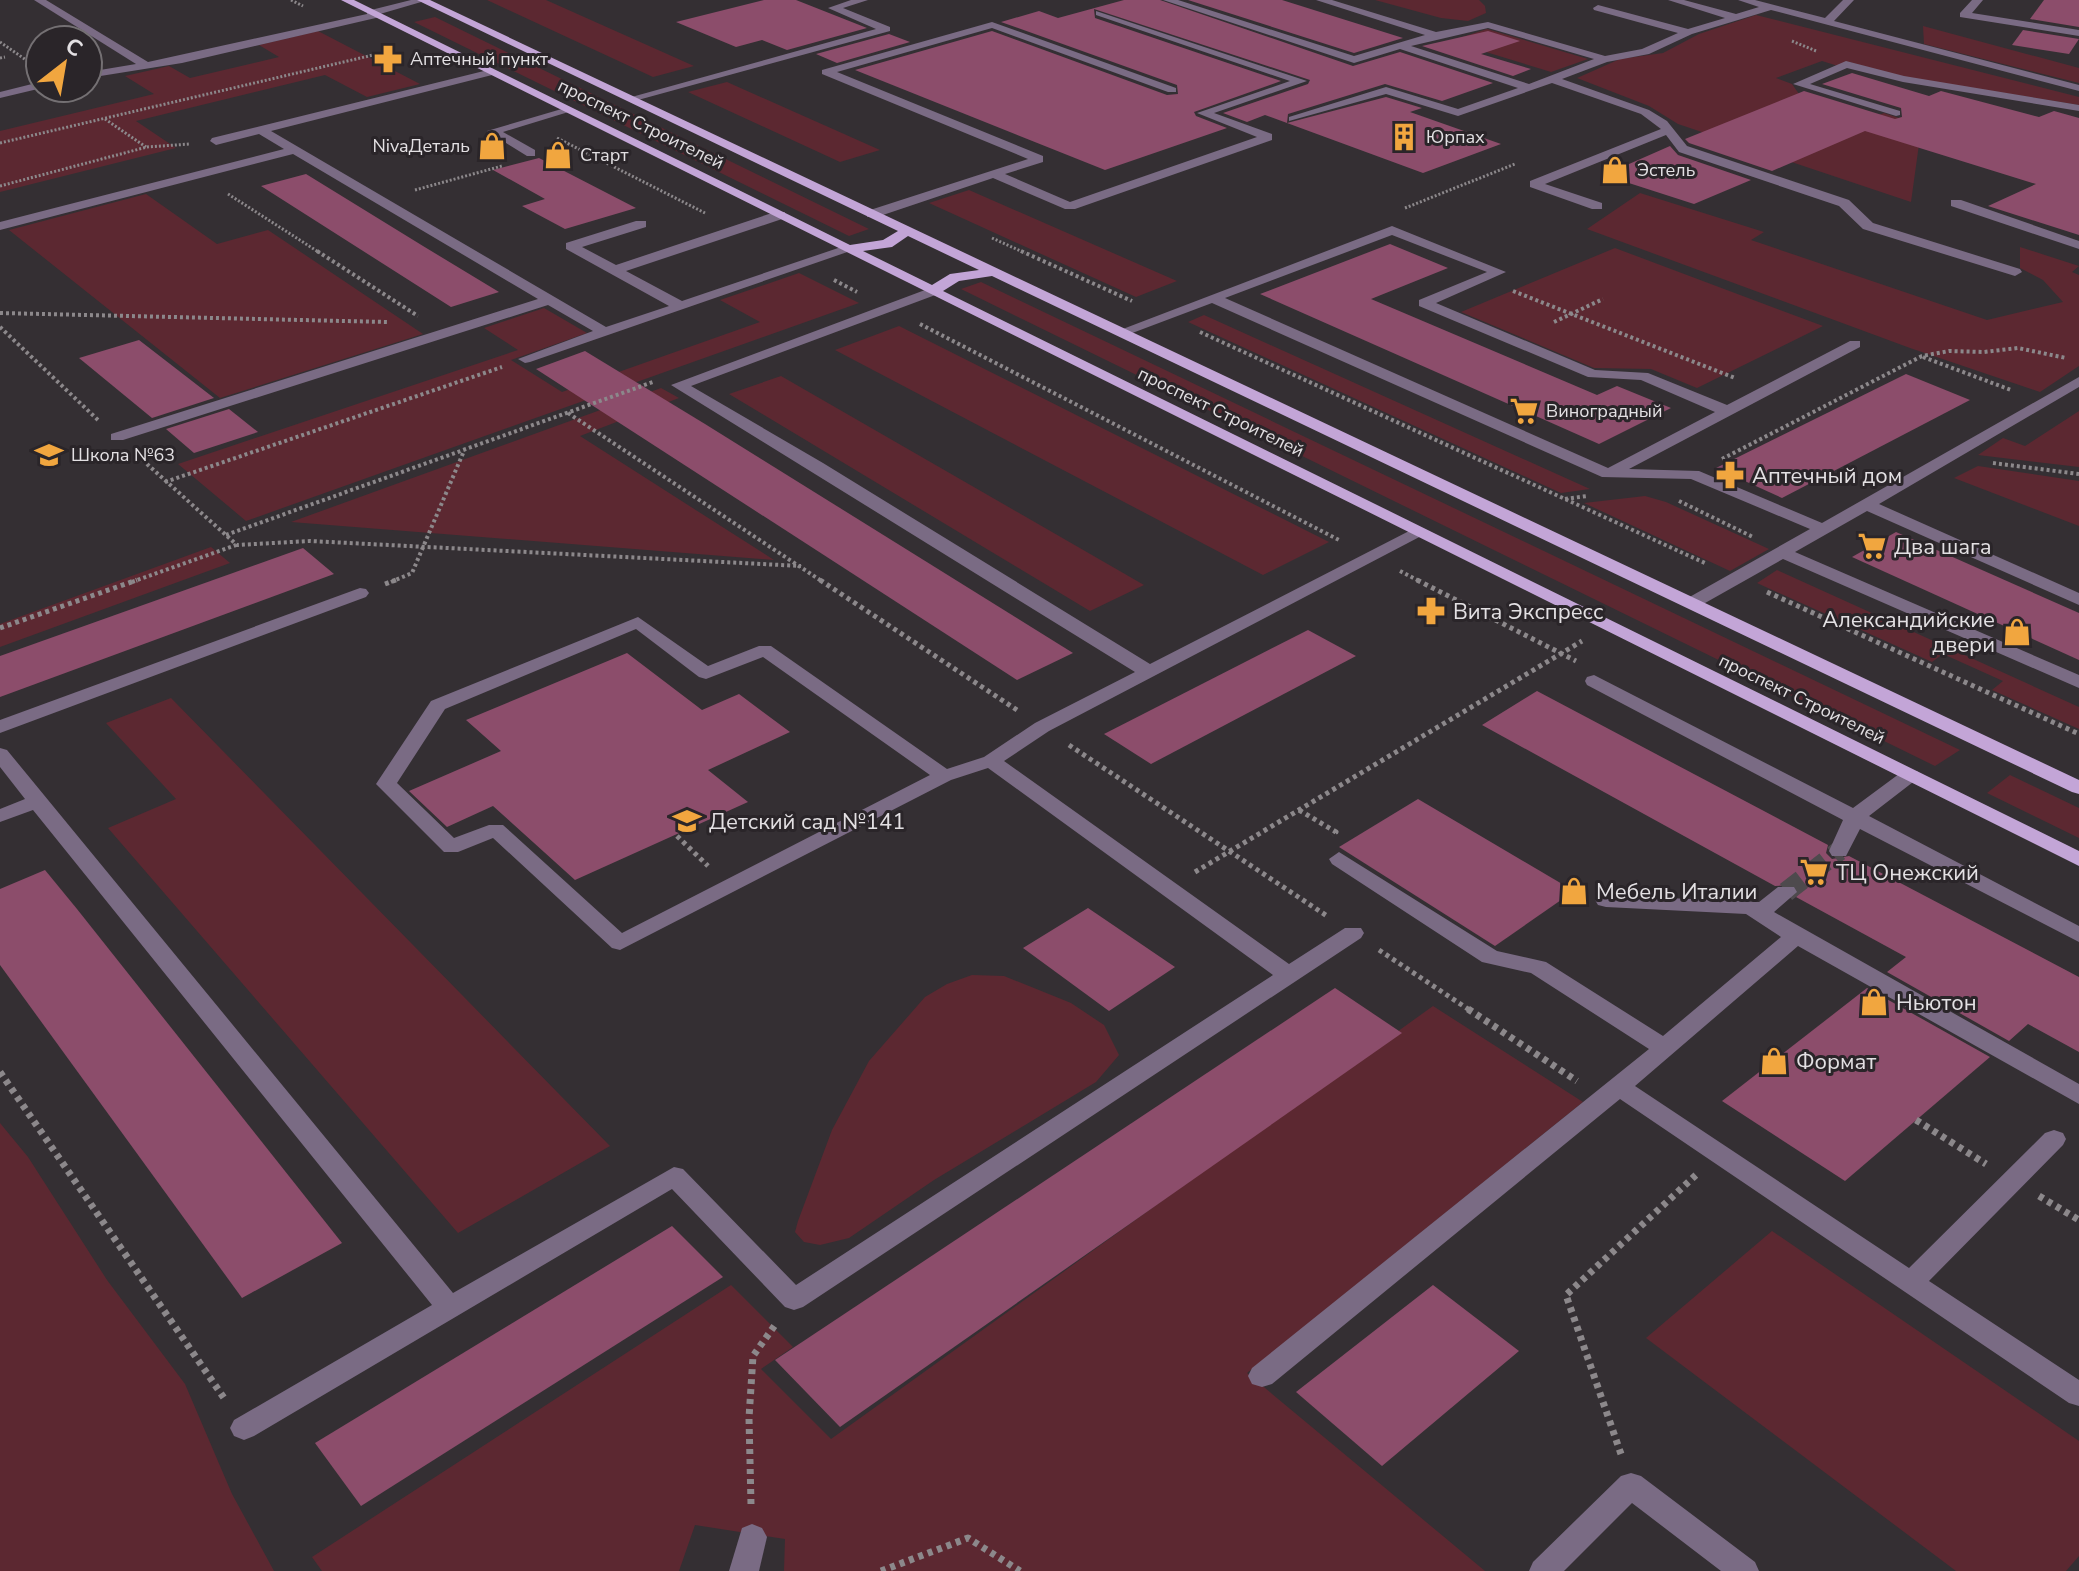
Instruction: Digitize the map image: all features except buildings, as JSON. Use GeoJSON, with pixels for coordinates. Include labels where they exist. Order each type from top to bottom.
{"type":"FeatureCollection","features":[{"type":"Feature","properties":{"kind":"main road","name":"проспект Строителей"},"geometry":{"type":"LineString","coordinates":[[346,0],[2079,859]]}},
{"type":"Feature","properties":{"kind":"main road","name":"проспект Строителей"},"geometry":{"type":"LineString","coordinates":[[423,0],[2079,788]]}},
{"type":"Feature","properties":{"kind":"main road"},"geometry":{"type":"LineString","coordinates":[[849,249],[887,244],[908,231]]}},
{"type":"Feature","properties":{"kind":"main road"},"geometry":{"type":"LineString","coordinates":[[933,291],[955,277],[994,272]]}},
{"type":"Feature","properties":{"kind":"street"},"geometry":{"type":"LineString","coordinates":[[39,0],[144,64]]}},
{"type":"Feature","properties":{"kind":"street"},"geometry":{"type":"LineString","coordinates":[[104,72],[182,60],[338,24],[423,0]]}},
{"type":"Feature","properties":{"kind":"street"},"geometry":{"type":"LineString","coordinates":[[634,98],[886,29],[833,8],[863,0]]}},
{"type":"Feature","properties":{"kind":"street"},"geometry":{"type":"LineString","coordinates":[[1168,0],[1354,60],[1436,35],[1488,25],[1605,59]]}},
{"type":"Feature","properties":{"kind":"street"},"geometry":{"type":"LineString","coordinates":[[1321,0],[1436,35]]}},
{"type":"Feature","properties":{"kind":"street"},"geometry":{"type":"LineString","coordinates":[[1673,0],[1734,17]]}},
{"type":"Feature","properties":{"kind":"street"},"geometry":{"type":"LineString","coordinates":[[1743,0],[2079,88]]}},
{"type":"Feature","properties":{"kind":"street"},"geometry":{"type":"LineString","coordinates":[[1827,22],[1849,0]]}},
{"type":"Feature","properties":{"kind":"street"},"geometry":{"type":"LineString","coordinates":[[1978,0],[1964,15],[2079,33]]}},
{"type":"Feature","properties":{"kind":"street"},"geometry":{"type":"LineString","coordinates":[[1293,119],[1386,90],[1458,113],[1605,59],[1645,52],[1688,32],[1772,7]]}},
{"type":"Feature","properties":{"kind":"street"},"geometry":{"type":"LineString","coordinates":[[1598,8],[1688,32]]}},
{"type":"Feature","properties":{"kind":"street"},"geometry":{"type":"LineString","coordinates":[[993,174],[1070,206],[1268,137],[1203,113],[1301,81],[1100,13]]}},
{"type":"Feature","properties":{"kind":"street"},"geometry":{"type":"LineString","coordinates":[[872,214],[1039,159],[826,72],[992,25],[1172,90]]}},
{"type":"Feature","properties":{"kind":"street"},"geometry":{"type":"LineString","coordinates":[[1400,46],[1529,88]]}},
{"type":"Feature","properties":{"kind":"street"},"geometry":{"type":"LineString","coordinates":[[1896,113],[1799,84],[1846,64],[1903,79],[2079,108]]}},
{"type":"Feature","properties":{"kind":"street"},"geometry":{"type":"LineString","coordinates":[[216,141],[492,72]]}},
{"type":"Feature","properties":{"kind":"street"},"geometry":{"type":"LineString","coordinates":[[1552,79],[1645,112],[1663,123],[1683,149],[1844,203],[1868,226],[2015,272]]}},
{"type":"Feature","properties":{"kind":"street"},"geometry":{"type":"LineString","coordinates":[[0,95],[24,89]]}},
{"type":"Feature","properties":{"kind":"street"},"geometry":{"type":"LineString","coordinates":[[531,153],[493,131],[569,110]]}},
{"type":"Feature","properties":{"kind":"street"},"geometry":{"type":"LineString","coordinates":[[261,130],[604,332]]}},
{"type":"Feature","properties":{"kind":"street"},"geometry":{"type":"LineString","coordinates":[[1597,206],[1534,184],[1668,130]]}},
{"type":"Feature","properties":{"kind":"street"},"geometry":{"type":"LineString","coordinates":[[0,226],[293,150]]}},
{"type":"Feature","properties":{"kind":"street"},"geometry":{"type":"LineString","coordinates":[[1956,203],[2079,245]]}},
{"type":"Feature","properties":{"kind":"street"},"geometry":{"type":"LineString","coordinates":[[614,270],[780,215]]}},
{"type":"Feature","properties":{"kind":"street"},"geometry":{"type":"LineString","coordinates":[[641,224],[571,246],[680,306]]}},
{"type":"Feature","properties":{"kind":"street"},"geometry":{"type":"LineString","coordinates":[[1122,332],[1392,230],[1499,272],[1424,303],[1593,374],[1643,376],[1727,411]]}},
{"type":"Feature","properties":{"kind":"street"},"geometry":{"type":"LineString","coordinates":[[525,359],[849,249]]}},
{"type":"Feature","properties":{"kind":"street"},"geometry":{"type":"LineString","coordinates":[[933,291],[679,385],[830,474],[1149,672]]}},
{"type":"Feature","properties":{"kind":"street"},"geometry":{"type":"LineString","coordinates":[[1213,298],[1608,474],[1693,474],[1823,529]]}},
{"type":"Feature","properties":{"kind":"street"},"geometry":{"type":"LineString","coordinates":[[117,437],[550,300]]}},
{"type":"Feature","properties":{"kind":"street"},"geometry":{"type":"LineString","coordinates":[[1608,474],[1855,344]]}},
{"type":"Feature","properties":{"kind":"street"},"geometry":{"type":"LineString","coordinates":[[1692,603],[2079,381]]}},
{"type":"Feature","properties":{"kind":"street"},"geometry":{"type":"LineString","coordinates":[[1866,504],[1882,514],[2079,600]]}},
{"type":"Feature","properties":{"kind":"street"},"geometry":{"type":"LineString","coordinates":[[944,776],[765,650],[706,673],[638,622],[438,705],[386,784],[451,847],[496,829],[620,943],[944,776],[991,761],[1042,727],[1419,533]]}},
{"type":"Feature","properties":{"kind":"street"},"geometry":{"type":"LineString","coordinates":[[1782,552],[2079,682]]}},
{"type":"Feature","properties":{"kind":"street"},"geometry":{"type":"LineString","coordinates":[[0,727],[360,593]]}},
{"type":"Feature","properties":{"kind":"street"},"geometry":{"type":"LineString","coordinates":[[1588,673],[2079,935]]}},
{"type":"Feature","properties":{"kind":"street"},"geometry":{"type":"LineString","coordinates":[[0,754],[450,1308]]}},
{"type":"Feature","properties":{"kind":"street"},"geometry":{"type":"LineString","coordinates":[[991,761],[1289,975]]}},
{"type":"Feature","properties":{"kind":"street"},"geometry":{"type":"LineString","coordinates":[[1839,851],[1855,817],[1910,775]]}},
{"type":"Feature","properties":{"kind":"street"},"geometry":{"type":"LineString","coordinates":[[0,816],[37,801]]}},
{"type":"Feature","properties":{"kind":"street"},"geometry":{"type":"LineString","coordinates":[[1339,859],[1490,957],[1538,967],[1666,1049]]}},
{"type":"Feature","properties":{"kind":"street"},"geometry":{"type":"LineString","coordinates":[[1760,912],[1786,892]]}},
{"type":"Feature","properties":{"kind":"street"},"geometry":{"type":"LineString","coordinates":[[1606,900],[1751,907],[1796,936],[2079,1095]]}},
{"type":"Feature","properties":{"kind":"street"},"geometry":{"type":"LineString","coordinates":[[244,1428],[674,1176],[794,1300],[1353,933]]}},
{"type":"Feature","properties":{"kind":"street"},"geometry":{"type":"LineString","coordinates":[[1262,1376],[1666,1049],[1796,936]]}},
{"type":"Feature","properties":{"kind":"street"},"geometry":{"type":"LineString","coordinates":[[1619,1087],[2079,1395]]}},
{"type":"Feature","properties":{"kind":"street"},"geometry":{"type":"LineString","coordinates":[[1910,1283],[2054,1139]]}},
{"type":"Feature","properties":{"kind":"street"},"geometry":{"type":"LineString","coordinates":[[1544,1571],[1631,1485],[1744,1571]]}},
{"type":"Feature","properties":{"kind":"street"},"geometry":{"type":"LineString","coordinates":[[744,1571],[752,1537]]}},
{"type":"Feature","properties":{"kind":"path"},"geometry":{"type":"LineString","coordinates":[[291,0],[452,82]]}},
{"type":"Feature","properties":{"kind":"path"},"geometry":{"type":"LineString","coordinates":[[0,42],[24,58]]}},
{"type":"Feature","properties":{"kind":"path"},"geometry":{"type":"LineString","coordinates":[[0,143],[390,51]]}},
{"type":"Feature","properties":{"kind":"path"},"geometry":{"type":"LineString","coordinates":[[105,119],[147,147]]}},
{"type":"Feature","properties":{"kind":"path"},"geometry":{"type":"LineString","coordinates":[[526,122],[738,229]]}},
{"type":"Feature","properties":{"kind":"path"},"geometry":{"type":"LineString","coordinates":[[0,186],[147,147],[216,141]]}},
{"type":"Feature","properties":{"kind":"path"},"geometry":{"type":"LineString","coordinates":[[557,150],[572,146]]}},
{"type":"Feature","properties":{"kind":"path"},"geometry":{"type":"LineString","coordinates":[[380,200],[513,163]]}},
{"type":"Feature","properties":{"kind":"path"},"geometry":{"type":"LineString","coordinates":[[196,174],[446,333]]}},
{"type":"Feature","properties":{"kind":"path"},"geometry":{"type":"LineString","coordinates":[[982,233],[2079,734]]}},
{"type":"Feature","properties":{"kind":"path"},"geometry":{"type":"LineString","coordinates":[[804,264],[1561,653],[1588,673]]}},
{"type":"Feature","properties":{"kind":"path"},"geometry":{"type":"LineString","coordinates":[[1483,279],[1767,390]]}},
{"type":"Feature","properties":{"kind":"path"},"geometry":{"type":"LineString","coordinates":[[1554,322],[1603,299]]}},
{"type":"Feature","properties":{"kind":"path"},"geometry":{"type":"LineString","coordinates":[[0,313],[430,323]]}},
{"type":"Feature","properties":{"kind":"path"},"geometry":{"type":"LineString","coordinates":[[1693,474],[1922,356],[1949,351],[1984,352],[2018,348],[2079,361]]}},
{"type":"Feature","properties":{"kind":"path"},"geometry":{"type":"LineString","coordinates":[[1922,356],[2044,403]]}},
{"type":"Feature","properties":{"kind":"path"},"geometry":{"type":"LineString","coordinates":[[165,482],[525,359]]}},
{"type":"Feature","properties":{"kind":"path"},"geometry":{"type":"LineString","coordinates":[[237,545],[226,535],[661,379]]}},
{"type":"Feature","properties":{"kind":"path"},"geometry":{"type":"LineString","coordinates":[[568,413],[1042,727]]}},
{"type":"Feature","properties":{"kind":"path"},"geometry":{"type":"LineString","coordinates":[[360,593],[412,573],[426,547],[464,450]]}},
{"type":"Feature","properties":{"kind":"path"},"geometry":{"type":"LineString","coordinates":[[1948,458],[2079,474]]}},
{"type":"Feature","properties":{"kind":"path"},"geometry":{"type":"LineString","coordinates":[[1564,499],[1591,496]]}},
{"type":"Feature","properties":{"kind":"path"},"geometry":{"type":"LineString","coordinates":[[1672,498],[1782,552]]}},
{"type":"Feature","properties":{"kind":"path"},"geometry":{"type":"LineString","coordinates":[[0,628],[237,545],[310,541],[802,566]]}},
{"type":"Feature","properties":{"kind":"path"},"geometry":{"type":"LineString","coordinates":[[1167,889],[1608,625]]}},
{"type":"Feature","properties":{"kind":"path"},"geometry":{"type":"LineString","coordinates":[[677,836],[730,887]]}},
{"type":"Feature","properties":{"kind":"path"},"geometry":{"type":"LineString","coordinates":[[0,1072],[244,1428]]}},
{"type":"Feature","properties":{"kind":"path"},"geometry":{"type":"LineString","coordinates":[[1631,1485],[1566,1295],[1718,1154]]}},
{"type":"Feature","properties":{"kind":"path"},"geometry":{"type":"LineString","coordinates":[[752,1537],[749,1418],[753,1356],[794,1300]]}},
{"type":"Feature","properties":{"kind":"path"},"geometry":{"type":"LineString","coordinates":[[881,1571],[968,1538],[1020,1571]]}},
{"type":"Feature","properties":{"kind":"shaded area"},"geometry":{"type":"Polygon","coordinates":[[[487,0],[546,0],[694,66],[653,77],[487,0]]]}},
{"type":"Feature","properties":{"kind":"shaded area"},"geometry":{"type":"Polygon","coordinates":[[[1375,0],[1479,0],[1485,6],[1486,13],[1468,21],[1441,18],[1375,0]]]}},
{"type":"Feature","properties":{"kind":"shaded area"},"geometry":{"type":"Polygon","coordinates":[[[1756,15],[2079,97],[2079,105],[1903,77],[1849,62],[1838,66],[1822,61],[1776,78],[1792,84],[1799,94],[1873,117],[1884,113],[1899,118],[1919,112],[1920,137],[1911,202],[1678,124],[1649,106],[1577,78],[1620,59],[1663,53],[1699,34],[1756,15]]]}},
{"type":"Feature","properties":{"kind":"shaded area"},"geometry":{"type":"Polygon","coordinates":[[[435,17],[869,229],[849,236],[414,22],[435,17]]]}},
{"type":"Feature","properties":{"kind":"shaded area"},"geometry":{"type":"Polygon","coordinates":[[[1923,26],[2079,68],[2079,83],[1924,44],[1923,26]]]}},
{"type":"Feature","properties":{"kind":"shaded area"},"geometry":{"type":"Polygon","coordinates":[[[1487,29],[1588,59],[1551,72],[1450,41],[1487,29]]]}},
{"type":"Feature","properties":{"kind":"shaded area"},"geometry":{"type":"Polygon","coordinates":[[[318,31],[420,84],[367,97],[325,75],[136,121],[176,148],[0,192],[0,131],[154,94],[125,76],[169,66],[190,78],[279,57],[259,45],[318,31]]]}},
{"type":"Feature","properties":{"kind":"shaded area"},"geometry":{"type":"Polygon","coordinates":[[[727,82],[880,150],[840,162],[688,92],[727,82]]]}},
{"type":"Feature","properties":{"kind":"shaded area"},"geometry":{"type":"Polygon","coordinates":[[[969,190],[1177,281],[1136,297],[929,203],[969,190]]]}},
{"type":"Feature","properties":{"kind":"shaded area"},"geometry":{"type":"Polygon","coordinates":[[[1640,193],[1764,232],[1751,240],[1987,320],[2063,302],[2043,280],[2020,268],[2020,247],[2079,266],[2072,272],[2079,275],[2079,366],[2040,392],[1910,348],[1587,229],[1640,193]]]}},
{"type":"Feature","properties":{"kind":"shaded area"},"geometry":{"type":"Polygon","coordinates":[[[146,194],[217,244],[268,230],[423,334],[220,398],[9,230],[146,194]]]}},
{"type":"Feature","properties":{"kind":"shaded area"},"geometry":{"type":"Polygon","coordinates":[[[1615,248],[1823,326],[1697,388],[1651,369],[1594,368],[1461,312],[1615,248]]]}},
{"type":"Feature","properties":{"kind":"shaded area"},"geometry":{"type":"Polygon","coordinates":[[[799,273],[859,303],[246,521],[178,464],[518,350],[484,328],[544,308],[587,333],[511,360],[562,392],[760,322],[720,300],[799,273]]]}},
{"type":"Feature","properties":{"kind":"shaded area"},"geometry":{"type":"Polygon","coordinates":[[[981,282],[1960,750],[1935,766],[961,289],[981,282]]]}},
{"type":"Feature","properties":{"kind":"shaded area"},"geometry":{"type":"Polygon","coordinates":[[[1204,315],[1590,489],[1561,493],[1188,322],[1204,315]]]}},
{"type":"Feature","properties":{"kind":"shaded area"},"geometry":{"type":"Polygon","coordinates":[[[899,326],[1329,542],[1263,575],[835,350],[899,326]]]}},
{"type":"Feature","properties":{"kind":"shaded area"},"geometry":{"type":"Polygon","coordinates":[[[781,376],[1144,585],[1090,611],[729,394],[781,376]]]}},
{"type":"Feature","properties":{"kind":"shaded area"},"geometry":{"type":"Polygon","coordinates":[[[661,388],[679,398],[580,436],[774,560],[291,522],[661,388]]]}},
{"type":"Feature","properties":{"kind":"shaded area"},"geometry":{"type":"Polygon","coordinates":[[[2079,411],[2079,467],[1978,455],[2003,438],[2025,446],[2079,411]]]}},
{"type":"Feature","properties":{"kind":"shaded area"},"geometry":{"type":"Polygon","coordinates":[[[1978,466],[2079,481],[2079,526],[1954,478],[1978,466]]]}},
{"type":"Feature","properties":{"kind":"shaded area"},"geometry":{"type":"Polygon","coordinates":[[[1645,496],[1666,502],[1769,549],[1730,571],[1584,503],[1645,496]]]}},
{"type":"Feature","properties":{"kind":"shaded area"},"geometry":{"type":"Polygon","coordinates":[[[211,547],[230,563],[0,647],[0,624],[211,547]]]}},
{"type":"Feature","properties":{"kind":"shaded area"},"geometry":{"type":"Polygon","coordinates":[[[1777,570],[2079,707],[2079,729],[1992,690],[2003,681],[1943,654],[1932,662],[1757,583],[1777,570]]]}},
{"type":"Feature","properties":{"kind":"shaded area"},"geometry":{"type":"Polygon","coordinates":[[[171,698],[610,1146],[458,1233],[108,828],[176,799],[106,723],[171,698]]]}},
{"type":"Feature","properties":{"kind":"shaded area"},"geometry":{"type":"Polygon","coordinates":[[[2010,775],[2079,808],[2079,838],[1987,793],[2010,775]]]}},
{"type":"Feature","properties":{"kind":"shaded area"},"geometry":{"type":"Polygon","coordinates":[[[972,975],[1004,976],[1071,1003],[1104,1025],[1119,1055],[1096,1082],[934,1180],[849,1238],[820,1245],[804,1242],[795,1232],[798,1221],[832,1130],[869,1061],[925,997],[947,984],[972,975]]]}},
{"type":"Feature","properties":{"kind":"shaded area"},"geometry":{"type":"Polygon","coordinates":[[[1433,1006],[1583,1102],[1247,1373],[1485,1571],[784,1571],[785,1539],[695,1525],[679,1571],[322,1571],[312,1557],[731,1285],[793,1347],[761,1369],[831,1439],[1433,1006]]]}},
{"type":"Feature","properties":{"kind":"shaded area"},"geometry":{"type":"Polygon","coordinates":[[[0,1123],[28,1157],[107,1280],[185,1384],[232,1494],[274,1571],[0,1571],[0,1123]]]}},
{"type":"Feature","properties":{"kind":"shaded area"},"geometry":{"type":"Polygon","coordinates":[[[1772,1231],[2079,1441],[2079,1556],[2066,1571],[1956,1571],[1646,1338],[1772,1231]]]}},
{"type":"Feature","properties":{"kind":"tunnel"},"geometry":{"type":"LineString","coordinates":[[1786,892],[1839,851]]}},
{"type":"Feature","properties":{"kind":"place","name":"Аптечный пункт"},"geometry":{"type":"Point","coordinates":[388,59]}},
{"type":"Feature","properties":{"kind":"place","name":"Юрпах"},"geometry":{"type":"Point","coordinates":[1404,137]}},
{"type":"Feature","properties":{"kind":"place","name":"NivaДеталь"},"geometry":{"type":"Point","coordinates":[492,146]}},
{"type":"Feature","properties":{"kind":"place","name":"Старт"},"geometry":{"type":"Point","coordinates":[558,155]}},
{"type":"Feature","properties":{"kind":"place","name":"Эстель"},"geometry":{"type":"Point","coordinates":[1615,170]}},
{"type":"Feature","properties":{"kind":"place","name":"Виноградный"},"geometry":{"type":"Point","coordinates":[1524,411]}},
{"type":"Feature","properties":{"kind":"place","name":"Школа №63"},"geometry":{"type":"Point","coordinates":[49,455]}},
{"type":"Feature","properties":{"kind":"place","name":"Аптечный дом"},"geometry":{"type":"Point","coordinates":[1730,475]}},
{"type":"Feature","properties":{"kind":"place","name":"Два шага"},"geometry":{"type":"Point","coordinates":[1872,546]}},
{"type":"Feature","properties":{"kind":"place","name":"Вита Экспресс"},"geometry":{"type":"Point","coordinates":[1431,611]}},
{"type":"Feature","properties":{"kind":"place","name":"Александийские двери"},"geometry":{"type":"Point","coordinates":[2017,632]}},
{"type":"Feature","properties":{"kind":"place","name":"Детский сад №141"},"geometry":{"type":"Point","coordinates":[687,821]}},
{"type":"Feature","properties":{"kind":"place","name":"ТЦ Онежский"},"geometry":{"type":"Point","coordinates":[1814,872]}},
{"type":"Feature","properties":{"kind":"place","name":"Мебель Италии"},"geometry":{"type":"Point","coordinates":[1574,891]}},
{"type":"Feature","properties":{"kind":"place","name":"Ньютон"},"geometry":{"type":"Point","coordinates":[1874,1002]}},
{"type":"Feature","properties":{"kind":"place","name":"Формат"},"geometry":{"type":"Point","coordinates":[1774,1061]}}]}
